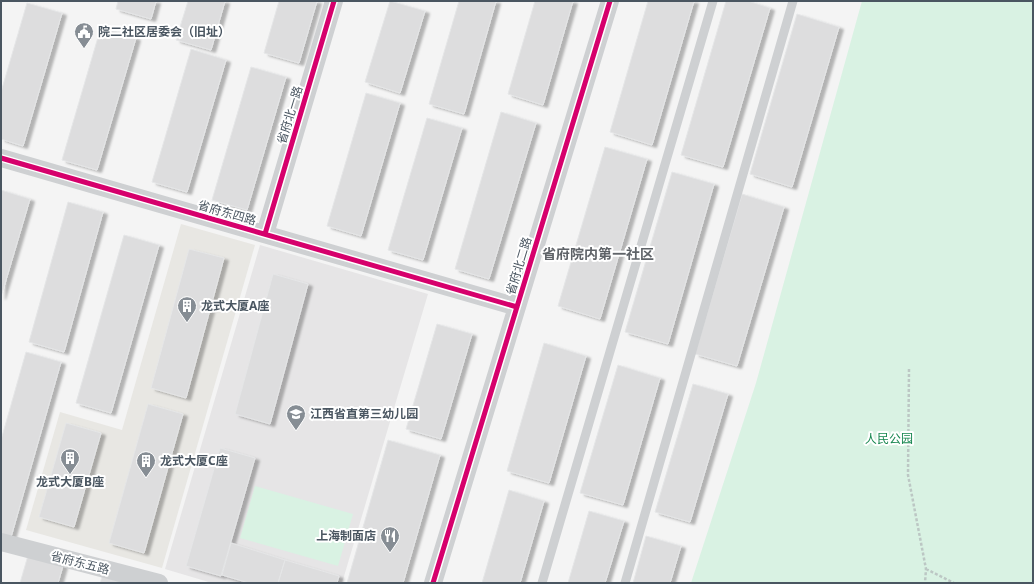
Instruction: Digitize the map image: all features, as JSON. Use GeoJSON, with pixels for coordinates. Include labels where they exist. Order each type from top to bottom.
{"type":"FeatureCollection","features":[{"type":"Feature","properties":{"kind":"street","name":"省府北一路"},"geometry":{"type":"LineString","coordinates":[[265,234],[334,1]]}},
{"type":"Feature","properties":{"kind":"street","name":"省府北二路"},"geometry":{"type":"LineString","coordinates":[[433,583],[610,1]]}},
{"type":"Feature","properties":{"kind":"street","name":"省府东四路"},"geometry":{"type":"LineString","coordinates":[[1,158],[517,307]]}},
{"type":"Feature","properties":{"kind":"street","name":"省府东五路"},"geometry":{"type":"LineString","coordinates":[[1,542],[159,583]]}},
{"type":"Feature","properties":{"kind":"lane"},"geometry":{"type":"LineString","coordinates":[[542,583],[713,1]]}},
{"type":"Feature","properties":{"kind":"lane"},"geometry":{"type":"LineString","coordinates":[[625,583],[792,1]]}},
{"type":"Feature","properties":{"kind":"path"},"geometry":{"type":"LineString","coordinates":[[909,369],[908,474],[926,569],[925,583]]}},
{"type":"Feature","properties":{"kind":"path"},"geometry":{"type":"LineString","coordinates":[[926,569],[954,583]]}},
{"type":"Feature","properties":{"kind":"shaded area"},"geometry":{"type":"Polygon","coordinates":[[[181,224],[255,245],[162,568],[26,530],[60,412],[122,430],[181,224]]]}},
{"type":"Feature","properties":{"kind":"shaded area","name":"江西省直第三幼儿园"},"geometry":{"type":"Polygon","coordinates":[[[260,245],[428,294],[342,583],[212,583],[165,569],[260,245]]]}},
{"type":"Feature","properties":{"kind":"green space","name":"人民公园"},"geometry":{"type":"Polygon","coordinates":[[[862,1],[1033,1],[1033,583],[691,583],[756,383],[862,1]]]}},
{"type":"Feature","properties":{"kind":"green space"},"geometry":{"type":"Polygon","coordinates":[[[255,486],[353,514],[338,566],[240,538],[255,486]]]}},
{"type":"Feature","properties":{"kind":"building"},"geometry":{"type":"Polygon","coordinates":[[[118,1],[156,1],[151,19],[116,9],[118,1]]]}},
{"type":"Feature","properties":{"kind":"building"},"geometry":{"type":"Polygon","coordinates":[[[188,1],[225,1],[211,50],[176,40],[188,1]]]}},
{"type":"Feature","properties":{"kind":"building"},"geometry":{"type":"Polygon","coordinates":[[[279,1],[317,1],[299,63],[264,53],[279,1]]]}},
{"type":"Feature","properties":{"kind":"building"},"geometry":{"type":"Polygon","coordinates":[[[390,1],[425,11],[400,93],[365,82],[390,1]]]}},
{"type":"Feature","properties":{"kind":"building"},"geometry":{"type":"Polygon","coordinates":[[[459,1],[496,1],[464,114],[429,104],[459,1]]]}},
{"type":"Feature","properties":{"kind":"building"},"geometry":{"type":"Polygon","coordinates":[[[535,1],[573,1],[543,105],[508,94],[535,1]]]}},
{"type":"Feature","properties":{"kind":"building"},"geometry":{"type":"Polygon","coordinates":[[[648,1],[694,1],[652,145],[610,132],[648,1]]]}},
{"type":"Feature","properties":{"kind":"building"},"geometry":{"type":"Polygon","coordinates":[[[726,1],[748,1],[770,8],[723,167],[681,155],[726,1]]]}},
{"type":"Feature","properties":{"kind":"building"},"geometry":{"type":"Polygon","coordinates":[[[27,3],[62,13],[23,146],[1,139],[1,92],[27,3]]]}},
{"type":"Feature","properties":{"kind":"building"},"geometry":{"type":"Polygon","coordinates":[[[797,14],[839,27],[792,187],[750,174],[797,14]]]}},
{"type":"Feature","properties":{"kind":"building"},"geometry":{"type":"Polygon","coordinates":[[[101,27],[136,38],[97,170],[62,160],[101,27]]]}},
{"type":"Feature","properties":{"kind":"building"},"geometry":{"type":"Polygon","coordinates":[[[191,49],[226,60],[187,192],[152,182],[191,49]]]}},
{"type":"Feature","properties":{"kind":"building"},"geometry":{"type":"Polygon","coordinates":[[[251,67],[286,77],[247,210],[212,200],[251,67]]]}},
{"type":"Feature","properties":{"kind":"building"},"geometry":{"type":"Polygon","coordinates":[[[366,93],[400,103],[361,236],[327,226],[366,93]]]}},
{"type":"Feature","properties":{"kind":"building"},"geometry":{"type":"Polygon","coordinates":[[[501,112],[536,123],[489,279],[455,269],[501,112]]]}},
{"type":"Feature","properties":{"kind":"building"},"geometry":{"type":"Polygon","coordinates":[[[427,118],[462,128],[423,260],[388,250],[427,118]]]}},
{"type":"Feature","properties":{"kind":"building"},"geometry":{"type":"Polygon","coordinates":[[[605,147],[647,159],[600,319],[558,306],[605,147]]]}},
{"type":"Feature","properties":{"kind":"building"},"geometry":{"type":"Polygon","coordinates":[[[672,172],[714,184],[668,344],[625,332],[672,172]]]}},
{"type":"Feature","properties":{"kind":"building"},"geometry":{"type":"Polygon","coordinates":[[[1,190],[30,199],[1,297],[1,190]]]}},
{"type":"Feature","properties":{"kind":"building"},"geometry":{"type":"Polygon","coordinates":[[[742,194],[784,207],[737,366],[695,354],[742,194]]]}},
{"type":"Feature","properties":{"kind":"building"},"geometry":{"type":"Polygon","coordinates":[[[68,202],[103,212],[64,352],[29,342],[68,202]]]}},
{"type":"Feature","properties":{"kind":"building"},"geometry":{"type":"Polygon","coordinates":[[[124,235],[159,245],[111,413],[76,403],[124,235]]]}},
{"type":"Feature","properties":{"kind":"building","name":"龙式大厦A座"},"geometry":{"type":"Polygon","coordinates":[[[189,249],[224,258],[186,398],[151,388],[189,249]]]}},
{"type":"Feature","properties":{"kind":"building"},"geometry":{"type":"Polygon","coordinates":[[[273,274],[308,284],[270,424],[235,414],[273,274]]]}},
{"type":"Feature","properties":{"kind":"building"},"geometry":{"type":"Polygon","coordinates":[[[437,324],[472,334],[441,439],[406,429],[437,324]]]}},
{"type":"Feature","properties":{"kind":"building"},"geometry":{"type":"Polygon","coordinates":[[[544,343],[586,356],[549,483],[507,471],[544,343]]]}},
{"type":"Feature","properties":{"kind":"building"},"geometry":{"type":"Polygon","coordinates":[[[26,352],[61,362],[11,537],[1,534],[1,440],[26,352]]]}},
{"type":"Feature","properties":{"kind":"building"},"geometry":{"type":"Polygon","coordinates":[[[618,365],[660,378],[623,505],[580,493],[618,365]]]}},
{"type":"Feature","properties":{"kind":"building"},"geometry":{"type":"Polygon","coordinates":[[[693,384],[728,394],[690,522],[655,512],[693,384]]]}},
{"type":"Feature","properties":{"kind":"building","name":"龙式大厦C座"},"geometry":{"type":"Polygon","coordinates":[[[148,404],[183,414],[144,553],[109,543],[148,404]]]}},
{"type":"Feature","properties":{"kind":"building","name":"龙式大厦B座"},"geometry":{"type":"Polygon","coordinates":[[[66,423],[101,433],[74,527],[39,517],[66,423]]]}},
{"type":"Feature","properties":{"kind":"building"},"geometry":{"type":"Polygon","coordinates":[[[388,440],[440,455],[403,583],[347,583],[388,440]]]}},
{"type":"Feature","properties":{"kind":"building"},"geometry":{"type":"Polygon","coordinates":[[[220,448],[255,458],[221,576],[186,566],[220,448]]]}},
{"type":"Feature","properties":{"kind":"building"},"geometry":{"type":"Polygon","coordinates":[[[509,490],[544,501],[520,583],[482,583],[509,490]]]}},
{"type":"Feature","properties":{"kind":"building"},"geometry":{"type":"Polygon","coordinates":[[[589,511],[624,521],[605,583],[568,583],[589,511]]]}},
{"type":"Feature","properties":{"kind":"building"},"geometry":{"type":"Polygon","coordinates":[[[646,536],[681,546],[670,583],[633,583],[646,536]]]}},
{"type":"Feature","properties":{"kind":"building"},"geometry":{"type":"Polygon","coordinates":[[[231,543],[285,560],[278,583],[249,583],[222,575],[231,543]]]}},
{"type":"Feature","properties":{"kind":"building"},"geometry":{"type":"Polygon","coordinates":[[[29,552],[64,562],[58,583],[20,583],[29,552]]]}},
{"type":"Feature","properties":{"kind":"building"},"geometry":{"type":"Polygon","coordinates":[[[285,560],[339,576],[337,583],[278,583],[285,560]]]}},
{"type":"Feature","properties":{"kind":"building"},"geometry":{"type":"Polygon","coordinates":[[[103,574],[133,583],[100,583],[103,574]]]}},
{"type":"Feature","properties":{"kind":"cycle path"},"geometry":{"type":"LineString","coordinates":[[265,234],[334,1]]}},
{"type":"Feature","properties":{"kind":"cycle path"},"geometry":{"type":"LineString","coordinates":[[433,583],[610,1]]}},
{"type":"Feature","properties":{"kind":"cycle path"},"geometry":{"type":"LineString","coordinates":[[1,158],[517,307]]}},
{"type":"Feature","properties":{"kind":"place","name":"院二社区居委会（旧址）"},"geometry":{"type":"Point","coordinates":[84,49]}},
{"type":"Feature","properties":{"kind":"place","name":"龙式大厦A座"},"geometry":{"type":"Point","coordinates":[187,323]}},
{"type":"Feature","properties":{"kind":"place","name":"江西省直第三幼儿园"},"geometry":{"type":"Point","coordinates":[296,431]}},
{"type":"Feature","properties":{"kind":"place","name":"龙式大厦B座"},"geometry":{"type":"Point","coordinates":[70,475]}},
{"type":"Feature","properties":{"kind":"place","name":"龙式大厦C座"},"geometry":{"type":"Point","coordinates":[146,478]}},
{"type":"Feature","properties":{"kind":"place","name":"上海制面店"},"geometry":{"type":"Point","coordinates":[390,553]}},
{"type":"Feature","properties":{"kind":"district","name":"省府院内第一社区"},"geometry":{"type":"Point","coordinates":[598,254]}}]}
